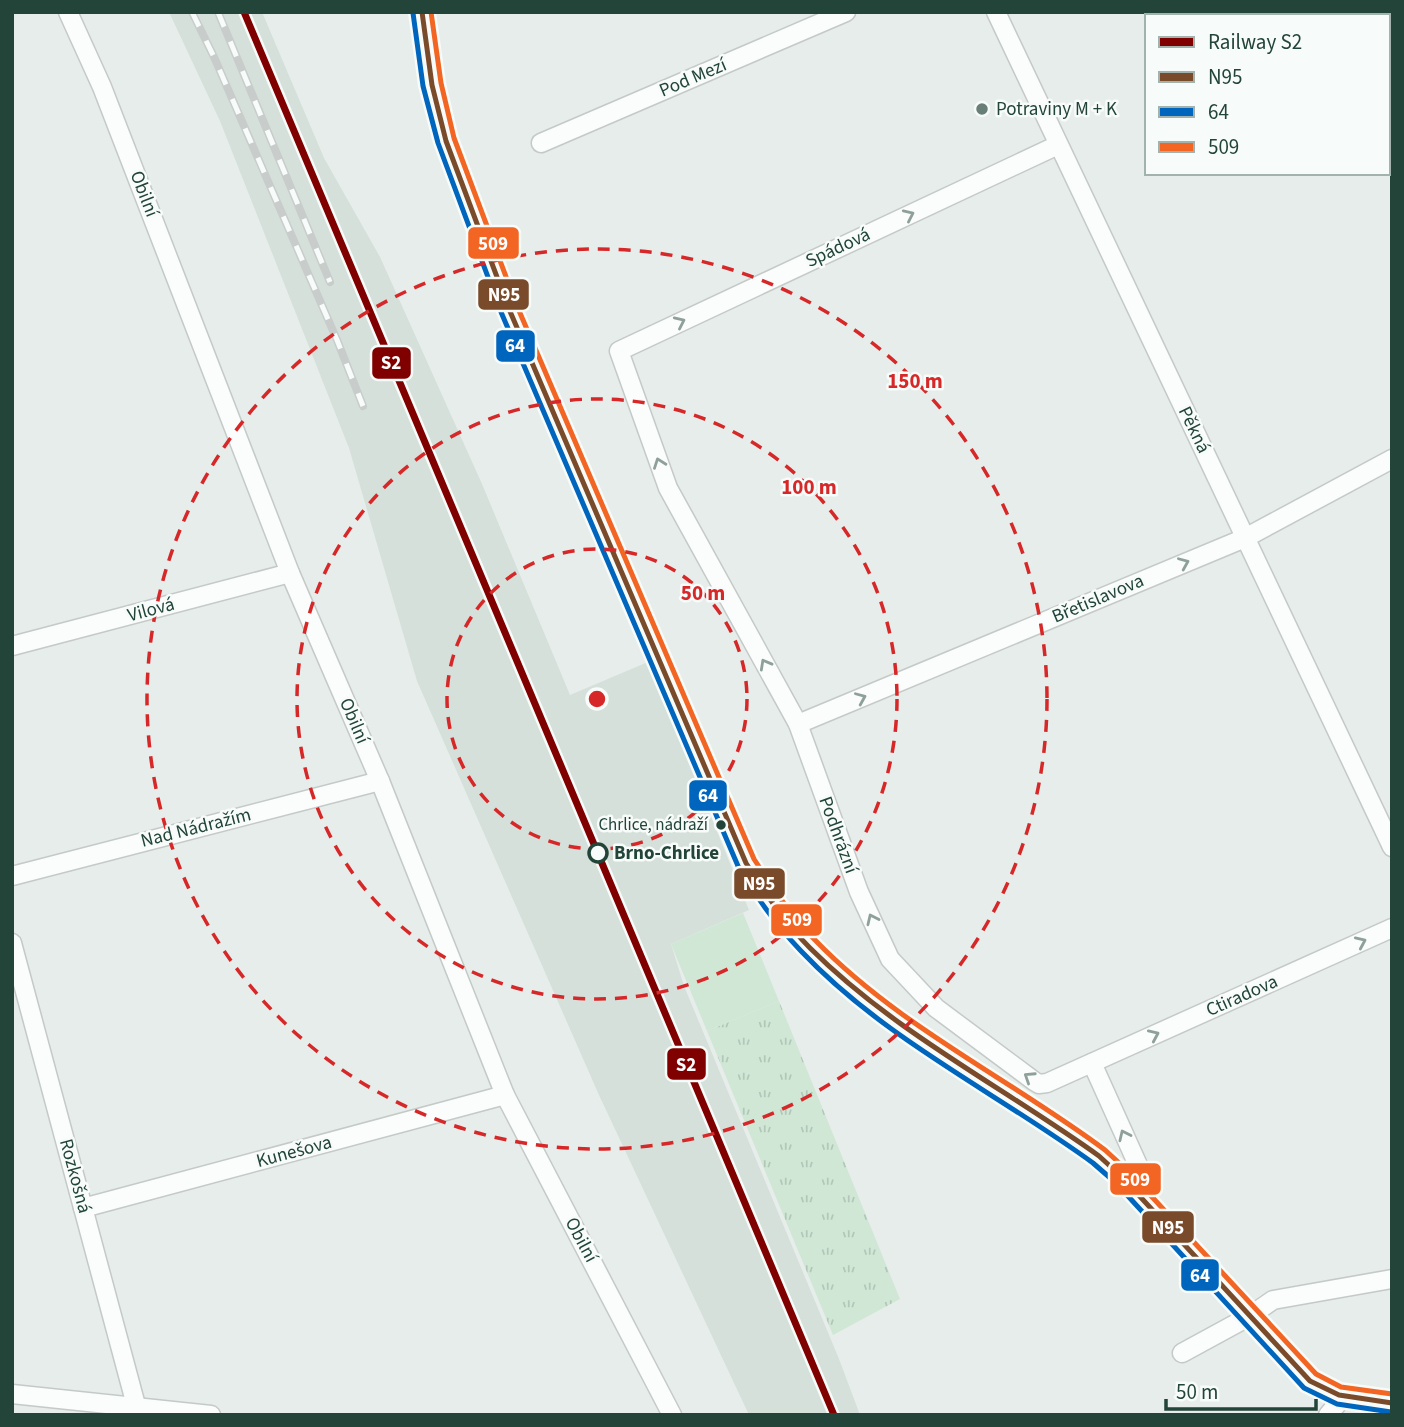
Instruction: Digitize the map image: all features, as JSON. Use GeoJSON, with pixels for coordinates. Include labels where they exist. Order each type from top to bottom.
{"type":"FeatureCollection","features":[{"type":"Feature","properties":{"kind":"street","name":"Obilní"},"geometry":{"type":"LineString","coordinates":[[68,12],[103,87],[290,573],[380,781],[505,1096],[672,1415]]}},
{"type":"Feature","properties":{"kind":"street"},"geometry":{"type":"LineString","coordinates":[[422,12],[432,85],[446,141],[509,310],[746,863],[769,900],[811,948],[846,980],[906,1026],[1082,1143],[1122,1177],[1310,1381],[1344,1396],[1392,1403]]}},
{"type":"Feature","properties":{"kind":"street","name":"Pod Mezí"},"geometry":{"type":"LineString","coordinates":[[541,143],[846,12]]}},
{"type":"Feature","properties":{"kind":"street","name":"Pěkná"},"geometry":{"type":"LineString","coordinates":[[996,12],[1392,847]]}},
{"type":"Feature","properties":{"kind":"street","name":"Spádová"},"geometry":{"type":"LineString","coordinates":[[619,351],[1058,145]]}},
{"type":"Feature","properties":{"kind":"street","name":"Podhrázní"},"geometry":{"type":"LineString","coordinates":[[619,351],[668,488],[798,724],[859,892],[890,959],[936,1008],[1039,1084],[1092,1063]]}},
{"type":"Feature","properties":{"kind":"street","name":"Břetislavova"},"geometry":{"type":"LineString","coordinates":[[798,724],[1245,538],[1392,459]]}},
{"type":"Feature","properties":{"kind":"street","name":"Vilová"},"geometry":{"type":"LineString","coordinates":[[12,646],[290,573]]}},
{"type":"Feature","properties":{"kind":"street","name":"Nad Nádražím"},"geometry":{"type":"LineString","coordinates":[[12,876],[380,781]]}},
{"type":"Feature","properties":{"kind":"street","name":"Ctiradova"},"geometry":{"type":"LineString","coordinates":[[1092,1063],[1392,928]]}},
{"type":"Feature","properties":{"kind":"street","name":"Rozkošná"},"geometry":{"type":"LineString","coordinates":[[12,943],[137,1409]]}},
{"type":"Feature","properties":{"kind":"street"},"geometry":{"type":"LineString","coordinates":[[1092,1063],[1142,1174],[1142,1199]]}},
{"type":"Feature","properties":{"kind":"street","name":"Kunešova"},"geometry":{"type":"LineString","coordinates":[[83,1208],[505,1096]]}},
{"type":"Feature","properties":{"kind":"street"},"geometry":{"type":"LineString","coordinates":[[1182,1353],[1250,1316],[1273,1300],[1392,1279]]}},
{"type":"Feature","properties":{"kind":"street"},"geometry":{"type":"LineString","coordinates":[[12,1394],[211,1415]]}},
{"type":"Feature","properties":{"kind":"street"},"geometry":{"type":"LineString","coordinates":[[1328,1415],[1344,1396]]}},
{"type":"Feature","properties":{"kind":"street"},"geometry":{"type":"LineString","coordinates":[[1344,1396],[1348,1415]]}},
{"type":"Feature","properties":{"kind":"shaded area"},"geometry":{"type":"Polygon","coordinates":[[[169,12],[262,12],[324,158],[380,257],[482,484],[570,695],[648,662],[749,910],[671,944],[684,986],[860,1415],[749,1415],[599,1095],[417,681],[349,448],[220,121],[169,12]]]}},
{"type":"Feature","properties":{"kind":"green space"},"geometry":{"type":"Polygon","coordinates":[[[743,913],[779,1001],[707,1031],[671,944],[743,913]]]}},
{"type":"Feature","properties":{"kind":"green space"},"geometry":{"type":"Polygon","coordinates":[[[779,1001],[900,1299],[833,1335],[707,1031],[779,1001]]]}},
{"type":"Feature","properties":{"kind":"railway"},"geometry":{"type":"LineString","coordinates":[[192,12],[337,340],[363,406]]}},
{"type":"Feature","properties":{"kind":"railway"},"geometry":{"type":"LineString","coordinates":[[218,12],[330,282]]}},
{"type":"Feature","properties":{"kind":"rail line","name":"S2"},"geometry":{"type":"LineString","coordinates":[[244,12],[834,1415]]}},
{"type":"Feature","properties":{"kind":"transit line","name":"N95"},"geometry":{"type":"LineString","coordinates":[[422,12],[432,85],[446,141],[509,309],[746,863],[768,896],[810,948],[877,1006],[913,1033],[1099,1156],[1122,1177],[1310,1381],[1339,1395],[1392,1403]]}},
{"type":"Feature","properties":{"kind":"transit line","name":"509"},"geometry":{"type":"LineString","coordinates":[[431,12],[441,83],[454,138],[517,306],[754,859],[775,891],[815,940],[847,971],[882,999],[918,1026],[1105,1150],[1128,1171],[1316,1374],[1341,1387],[1392,1394]]}},
{"type":"Feature","properties":{"kind":"transit line","name":"64"},"geometry":{"type":"LineString","coordinates":[[413,13],[423,86],[438,143],[501,312],[738,866],[760,900],[801,951],[833,983],[868,1011],[942,1064],[1056,1137],[1116,1183],[1304,1388],[1337,1404],[1391,1412]]}},
{"type":"Feature","properties":{"kind":"place","name":"Potraviny M + K"},"geometry":{"type":"Point","coordinates":[982,109]}},
{"type":"Feature","properties":{"kind":"place","name":"Chrlice, nádraží"},"geometry":{"type":"Point","coordinates":[721,825]}},
{"type":"Feature","properties":{"kind":"place","name":"Brno-Chrlice"},"geometry":{"type":"Point","coordinates":[598,853]}}]}
